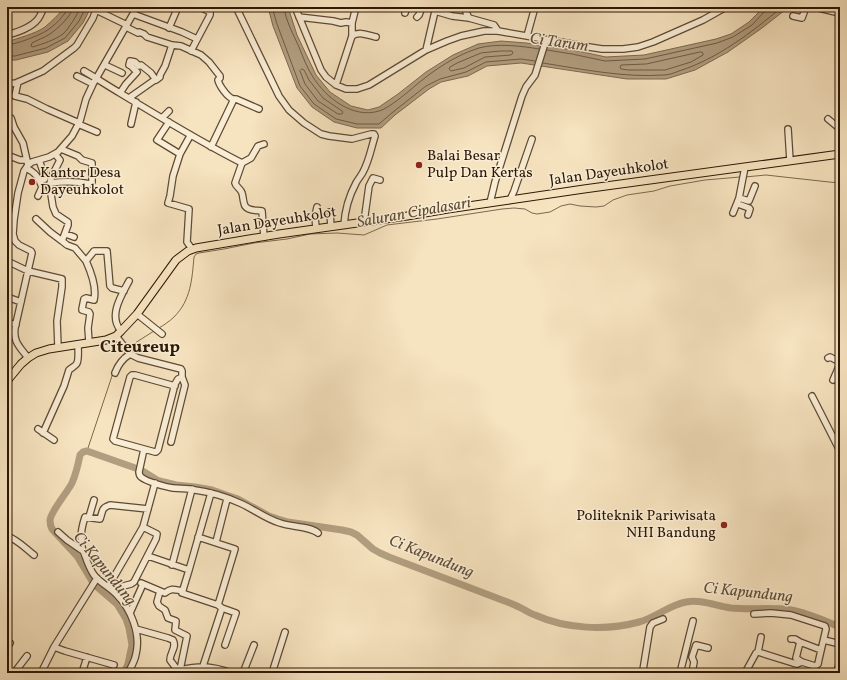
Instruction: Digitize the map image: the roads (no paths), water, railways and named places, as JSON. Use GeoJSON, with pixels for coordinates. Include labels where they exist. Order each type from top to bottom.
{"type":"FeatureCollection","features":[{"type":"Feature","properties":{"kind":"main road","name":"Jalan Dayeuhkolot"},"geometry":{"type":"LineString","coordinates":[[118,334],[137,314],[176,260],[184,253],[192,249],[510,200],[840,154]]}},
{"type":"Feature","properties":{"kind":"main road"},"geometry":{"type":"LineString","coordinates":[[7,381],[28,358],[42,351],[58,347],[106,340],[118,334]]}},
{"type":"Feature","properties":{"kind":"street"},"geometry":{"type":"LineString","coordinates":[[7,35],[19,31],[34,23],[44,7]]}},
{"type":"Feature","properties":{"kind":"street"},"geometry":{"type":"LineString","coordinates":[[27,164],[55,154],[72,136],[79,123],[86,99],[93,84],[137,7]]}},
{"type":"Feature","properties":{"kind":"street"},"geometry":{"type":"LineString","coordinates":[[169,28],[178,7]]}},
{"type":"Feature","properties":{"kind":"street"},"geometry":{"type":"LineString","coordinates":[[190,51],[211,14],[200,7]]}},
{"type":"Feature","properties":{"kind":"street"},"geometry":{"type":"LineString","coordinates":[[236,7],[279,96],[289,110],[319,133],[352,139],[372,134],[375,136],[369,159],[351,192],[347,203],[344,225]]}},
{"type":"Feature","properties":{"kind":"street"},"geometry":{"type":"LineString","coordinates":[[295,7],[321,70],[336,86],[352,90],[369,85],[426,50],[460,36],[484,31],[498,31],[602,49],[638,47],[703,20],[726,7]]}},
{"type":"Feature","properties":{"kind":"street"},"geometry":{"type":"LineString","coordinates":[[336,86],[352,36],[352,23],[356,7]]}},
{"type":"Feature","properties":{"kind":"street"},"geometry":{"type":"LineString","coordinates":[[417,17],[422,7]]}},
{"type":"Feature","properties":{"kind":"street"},"geometry":{"type":"LineString","coordinates":[[466,7],[466,12],[469,18]]}},
{"type":"Feature","properties":{"kind":"street"},"geometry":{"type":"LineString","coordinates":[[527,36],[535,7]]}},
{"type":"Feature","properties":{"kind":"street"},"geometry":{"type":"LineString","coordinates":[[793,16],[802,18],[806,7]]}},
{"type":"Feature","properties":{"kind":"street"},"geometry":{"type":"LineString","coordinates":[[815,7],[831,9],[840,13]]}},
{"type":"Feature","properties":{"kind":"street"},"geometry":{"type":"LineString","coordinates":[[7,84],[18,82],[43,71],[74,48],[92,18],[96,8],[138,33],[139,32],[147,37],[181,46],[201,55],[210,62],[220,77],[218,80],[219,83],[231,98],[259,109]]}},
{"type":"Feature","properties":{"kind":"street"},"geometry":{"type":"LineString","coordinates":[[426,50],[436,9],[452,16],[469,18],[495,25],[498,31]]}},
{"type":"Feature","properties":{"kind":"street"},"geometry":{"type":"LineString","coordinates":[[133,14],[197,39]]}},
{"type":"Feature","properties":{"kind":"street"},"geometry":{"type":"LineString","coordinates":[[299,17],[341,23],[352,23]]}},
{"type":"Feature","properties":{"kind":"street"},"geometry":{"type":"LineString","coordinates":[[352,36],[360,33],[376,37]]}},
{"type":"Feature","properties":{"kind":"street"},"geometry":{"type":"LineString","coordinates":[[490,203],[495,182],[524,90],[533,79],[546,40]]}},
{"type":"Feature","properties":{"kind":"street"},"geometry":{"type":"LineString","coordinates":[[129,98],[160,77],[172,44]]}},
{"type":"Feature","properties":{"kind":"street"},"geometry":{"type":"LineString","coordinates":[[120,93],[137,72],[129,65],[131,61],[139,66],[141,65],[152,73],[156,80]]}},
{"type":"Feature","properties":{"kind":"street"},"geometry":{"type":"LineString","coordinates":[[104,65],[122,73]]}},
{"type":"Feature","properties":{"kind":"street"},"geometry":{"type":"LineString","coordinates":[[84,71],[190,136],[242,163]]}},
{"type":"Feature","properties":{"kind":"street"},"geometry":{"type":"LineString","coordinates":[[77,76],[93,84]]}},
{"type":"Feature","properties":{"kind":"street"},"geometry":{"type":"LineString","coordinates":[[18,82],[15,96],[27,99],[97,132]]}},
{"type":"Feature","properties":{"kind":"street"},"geometry":{"type":"LineString","coordinates":[[212,148],[234,99]]}},
{"type":"Feature","properties":{"kind":"street"},"geometry":{"type":"LineString","coordinates":[[131,124],[136,102]]}},
{"type":"Feature","properties":{"kind":"street"},"geometry":{"type":"LineString","coordinates":[[162,118],[169,111]]}},
{"type":"Feature","properties":{"kind":"street"},"geometry":{"type":"LineString","coordinates":[[7,119],[11,118],[23,143],[27,164],[22,176],[11,219],[15,241],[19,246],[31,251],[14,337],[28,358]]}},
{"type":"Feature","properties":{"kind":"street"},"geometry":{"type":"LineString","coordinates":[[828,119],[840,129]]}},
{"type":"Feature","properties":{"kind":"street"},"geometry":{"type":"LineString","coordinates":[[169,122],[157,140],[186,162]]}},
{"type":"Feature","properties":{"kind":"street"},"geometry":{"type":"LineString","coordinates":[[788,129],[790,161]]}},
{"type":"Feature","properties":{"kind":"street"},"geometry":{"type":"LineString","coordinates":[[190,136],[179,156],[173,176],[168,203],[189,209],[187,242],[192,249]]}},
{"type":"Feature","properties":{"kind":"street"},"geometry":{"type":"LineString","coordinates":[[510,200],[532,139]]}},
{"type":"Feature","properties":{"kind":"street"},"geometry":{"type":"LineString","coordinates":[[264,144],[258,146],[251,158],[242,163],[235,181],[235,185],[242,193],[246,208],[262,211],[264,237]]}},
{"type":"Feature","properties":{"kind":"street"},"geometry":{"type":"LineString","coordinates":[[41,184],[50,185],[64,181],[90,184],[92,182],[92,163],[82,160],[78,156],[61,149]]}},
{"type":"Feature","properties":{"kind":"street"},"geometry":{"type":"LineString","coordinates":[[55,154],[60,160],[52,176],[50,185],[53,207],[56,214],[68,223],[66,234],[62,241]]}},
{"type":"Feature","properties":{"kind":"street"},"geometry":{"type":"LineString","coordinates":[[7,155],[27,164],[41,184]]}},
{"type":"Feature","properties":{"kind":"street"},"geometry":{"type":"LineString","coordinates":[[38,196],[41,184],[45,179],[39,160]]}},
{"type":"Feature","properties":{"kind":"street"},"geometry":{"type":"LineString","coordinates":[[733,213],[738,201],[744,167]]}},
{"type":"Feature","properties":{"kind":"street"},"geometry":{"type":"LineString","coordinates":[[364,222],[370,186],[373,178],[380,180]]}},
{"type":"Feature","properties":{"kind":"street"},"geometry":{"type":"LineString","coordinates":[[738,201],[749,200],[755,186]]}},
{"type":"Feature","properties":{"kind":"street"},"geometry":{"type":"LineString","coordinates":[[738,201],[750,208],[748,215]]}},
{"type":"Feature","properties":{"kind":"street"},"geometry":{"type":"LineString","coordinates":[[317,229],[315,224],[315,216],[318,207]]}},
{"type":"Feature","properties":{"kind":"street"},"geometry":{"type":"LineString","coordinates":[[330,212],[331,227]]}},
{"type":"Feature","properties":{"kind":"street"},"geometry":{"type":"LineString","coordinates":[[36,219],[67,245],[75,248],[86,260],[95,295],[94,300],[84,299],[82,309],[90,314],[88,328],[89,342]]}},
{"type":"Feature","properties":{"kind":"street"},"geometry":{"type":"LineString","coordinates":[[66,234],[74,237]]}},
{"type":"Feature","properties":{"kind":"street"},"geometry":{"type":"LineString","coordinates":[[86,260],[94,251],[107,251],[110,286],[112,288],[124,291]]}},
{"type":"Feature","properties":{"kind":"street"},"geometry":{"type":"LineString","coordinates":[[7,262],[28,271],[62,279],[57,321],[58,347]]}},
{"type":"Feature","properties":{"kind":"street"},"geometry":{"type":"LineString","coordinates":[[129,281],[116,306],[118,334],[128,352],[138,358],[181,369],[182,377],[186,385],[171,442]]}},
{"type":"Feature","properties":{"kind":"street"},"geometry":{"type":"LineString","coordinates":[[7,297],[21,302]]}},
{"type":"Feature","properties":{"kind":"street"},"geometry":{"type":"LineString","coordinates":[[137,314],[158,331]]}},
{"type":"Feature","properties":{"kind":"street"},"geometry":{"type":"LineString","coordinates":[[7,322],[16,325]]}},
{"type":"Feature","properties":{"kind":"street"},"geometry":{"type":"LineString","coordinates":[[44,433],[64,386],[69,370],[76,365],[78,344]]}},
{"type":"Feature","properties":{"kind":"street"},"geometry":{"type":"LineString","coordinates":[[115,373],[128,352]]}},
{"type":"Feature","properties":{"kind":"street"},"geometry":{"type":"LineString","coordinates":[[830,358],[840,363],[833,380]]}},
{"type":"Feature","properties":{"kind":"street"},"geometry":{"type":"LineString","coordinates":[[175,386],[135,375],[130,376],[113,439],[115,441],[155,452],[158,450],[175,386],[176,381],[182,377]]}},
{"type":"Feature","properties":{"kind":"street"},"geometry":{"type":"LineString","coordinates":[[812,396],[840,452]]}},
{"type":"Feature","properties":{"kind":"street"},"geometry":{"type":"LineString","coordinates":[[38,429],[54,440]]}},
{"type":"Feature","properties":{"kind":"street"},"geometry":{"type":"LineString","coordinates":[[144,449],[139,474],[141,477],[171,488],[192,489],[211,493],[242,504],[281,524],[313,530],[318,533]]}},
{"type":"Feature","properties":{"kind":"street"},"geometry":{"type":"LineString","coordinates":[[110,588],[143,527],[155,483]]}},
{"type":"Feature","properties":{"kind":"street"},"geometry":{"type":"LineString","coordinates":[[172,564],[192,489]]}},
{"type":"Feature","properties":{"kind":"street"},"geometry":{"type":"LineString","coordinates":[[211,493],[182,594],[236,613],[225,645]]}},
{"type":"Feature","properties":{"kind":"street"},"geometry":{"type":"LineString","coordinates":[[216,542],[228,499]]}},
{"type":"Feature","properties":{"kind":"street"},"geometry":{"type":"LineString","coordinates":[[94,500],[89,517],[85,518],[82,530],[83,551],[96,579],[110,588],[124,603],[130,613],[136,629],[136,654],[128,673]]}},
{"type":"Feature","properties":{"kind":"street"},"geometry":{"type":"LineString","coordinates":[[89,517],[100,519],[103,508],[110,505],[148,509]]}},
{"type":"Feature","properties":{"kind":"street"},"geometry":{"type":"LineString","coordinates":[[110,588],[131,584],[135,580],[148,556],[157,534],[143,527]]}},
{"type":"Feature","properties":{"kind":"street"},"geometry":{"type":"LineString","coordinates":[[58,532],[83,551]]}},
{"type":"Feature","properties":{"kind":"street"},"geometry":{"type":"LineString","coordinates":[[7,536],[16,540],[34,555]]}},
{"type":"Feature","properties":{"kind":"street"},"geometry":{"type":"LineString","coordinates":[[198,538],[235,548],[203,666]]}},
{"type":"Feature","properties":{"kind":"street"},"geometry":{"type":"LineString","coordinates":[[148,556],[189,570]]}},
{"type":"Feature","properties":{"kind":"street"},"geometry":{"type":"LineString","coordinates":[[41,673],[54,647],[96,579]]}},
{"type":"Feature","properties":{"kind":"street"},"geometry":{"type":"LineString","coordinates":[[135,580],[160,592],[165,593],[170,589],[183,591]]}},
{"type":"Feature","properties":{"kind":"street"},"geometry":{"type":"LineString","coordinates":[[130,613],[143,584]]}},
{"type":"Feature","properties":{"kind":"street"},"geometry":{"type":"LineString","coordinates":[[160,592],[157,602],[158,605],[164,610],[168,618],[176,621],[175,630],[187,636],[180,670]]}},
{"type":"Feature","properties":{"kind":"street"},"geometry":{"type":"LineString","coordinates":[[754,614],[771,613],[797,616],[825,626],[824,640],[817,666],[797,659],[795,656],[800,642]]}},
{"type":"Feature","properties":{"kind":"street"},"geometry":{"type":"LineString","coordinates":[[651,673],[643,671],[650,627],[654,623],[663,620]]}},
{"type":"Feature","properties":{"kind":"street"},"geometry":{"type":"LineString","coordinates":[[680,673],[693,621]]}},
{"type":"Feature","properties":{"kind":"street"},"geometry":{"type":"LineString","coordinates":[[136,629],[173,640],[175,645],[170,660],[176,668],[180,670],[191,670],[203,666],[217,668],[232,673]]}},
{"type":"Feature","properties":{"kind":"street"},"geometry":{"type":"LineString","coordinates":[[272,673],[285,632]]}},
{"type":"Feature","properties":{"kind":"street"},"geometry":{"type":"LineString","coordinates":[[745,673],[758,652],[761,637]]}},
{"type":"Feature","properties":{"kind":"street"},"geometry":{"type":"LineString","coordinates":[[791,639],[795,639],[821,650]]}},
{"type":"Feature","properties":{"kind":"street"},"geometry":{"type":"LineString","coordinates":[[824,640],[840,644]]}},
{"type":"Feature","properties":{"kind":"street"},"geometry":{"type":"LineString","coordinates":[[243,673],[254,645]]}},
{"type":"Feature","properties":{"kind":"street"},"geometry":{"type":"LineString","coordinates":[[692,673],[694,662],[692,657],[696,645],[708,648]]}},
{"type":"Feature","properties":{"kind":"street"},"geometry":{"type":"LineString","coordinates":[[54,647],[114,665]]}},
{"type":"Feature","properties":{"kind":"street"},"geometry":{"type":"LineString","coordinates":[[758,652],[793,664],[802,662]]}},
{"type":"Feature","properties":{"kind":"street"},"geometry":{"type":"LineString","coordinates":[[14,673],[28,656]]}},
{"type":"Feature","properties":{"kind":"street"},"geometry":{"type":"LineString","coordinates":[[82,673],[87,657]]}},
{"type":"Feature","properties":{"kind":"street"},"geometry":{"type":"LineString","coordinates":[[837,673],[840,660]]}},
{"type":"Feature","properties":{"kind":"water"},"geometry":{"type":"Polygon","coordinates":[[[65,7],[91,7],[83,23],[68,41],[48,52],[16,60],[7,60],[7,42],[31,34],[45,27],[65,7]]]}},
{"type":"Feature","properties":{"kind":"water"},"geometry":{"type":"Polygon","coordinates":[[[268,7],[288,7],[297,35],[316,75],[330,92],[351,106],[368,110],[379,107],[426,72],[453,55],[478,44],[501,41],[573,50],[606,57],[644,55],[716,39],[731,34],[749,22],[764,7],[787,7],[762,28],[728,52],[695,70],[666,79],[627,79],[521,63],[487,66],[468,76],[441,82],[429,89],[395,115],[381,128],[357,128],[334,122],[312,107],[297,88],[273,26],[268,7]]]}},
{"type":"Feature","properties":{"kind":"waterway","name":"Saluran Cipalasari"},"geometry":{"type":"LineString","coordinates":[[745,177],[766,175],[840,183]]}},
{"type":"Feature","properties":{"kind":"waterway","name":"Saluran Cipalasari"},"geometry":{"type":"LineString","coordinates":[[159,328],[174,317],[184,304],[190,289],[194,257],[199,253],[310,234],[337,233],[364,235],[387,225],[502,209],[525,209],[537,214],[550,212],[561,206],[570,204],[596,207],[604,206],[613,200],[627,195],[705,180],[740,177]]}},
{"type":"Feature","properties":{"kind":"waterway","name":"Saluran Cipalasari"},"geometry":{"type":"LineString","coordinates":[[129,348],[154,331]]}},
{"type":"Feature","properties":{"kind":"waterway","name":"Saluran Cipalasari"},"geometry":{"type":"LineString","coordinates":[[87,451],[113,373]]}},
{"type":"Feature","properties":{"kind":"waterway","name":"Ci Kapundung"},"geometry":{"type":"LineString","coordinates":[[124,673],[128,664],[132,645],[126,619],[117,604],[95,585],[77,556],[52,529],[50,524],[53,512],[72,483],[80,455],[87,451],[141,470],[157,480],[176,485],[212,490],[238,499],[269,516],[278,519],[288,522],[351,532],[380,553],[508,602],[547,620],[573,626],[613,627],[639,622],[680,604],[692,601],[731,608],[797,611],[840,627]]}},
{"type":"Feature","properties":{"kind":"place","name":"Balai Besar Pulp Dan Kertas"},"geometry":{"type":"Point","coordinates":[419,165]}},
{"type":"Feature","properties":{"kind":"place","name":"Kantor Desa Dayeuhkolot"},"geometry":{"type":"Point","coordinates":[32,182]}},
{"type":"Feature","properties":{"kind":"place","name":"Politeknik Pariwisata NHI Bandung"},"geometry":{"type":"Point","coordinates":[724,525]}},
{"type":"Feature","properties":{"kind":"district","name":"Citeureup"},"geometry":{"type":"Point","coordinates":[140,347]}},
{"type":"Feature","properties":{"kind":"water label","name":"Ci Tarum"},"geometry":{"type":"Point","coordinates":[559,43]}}]}
